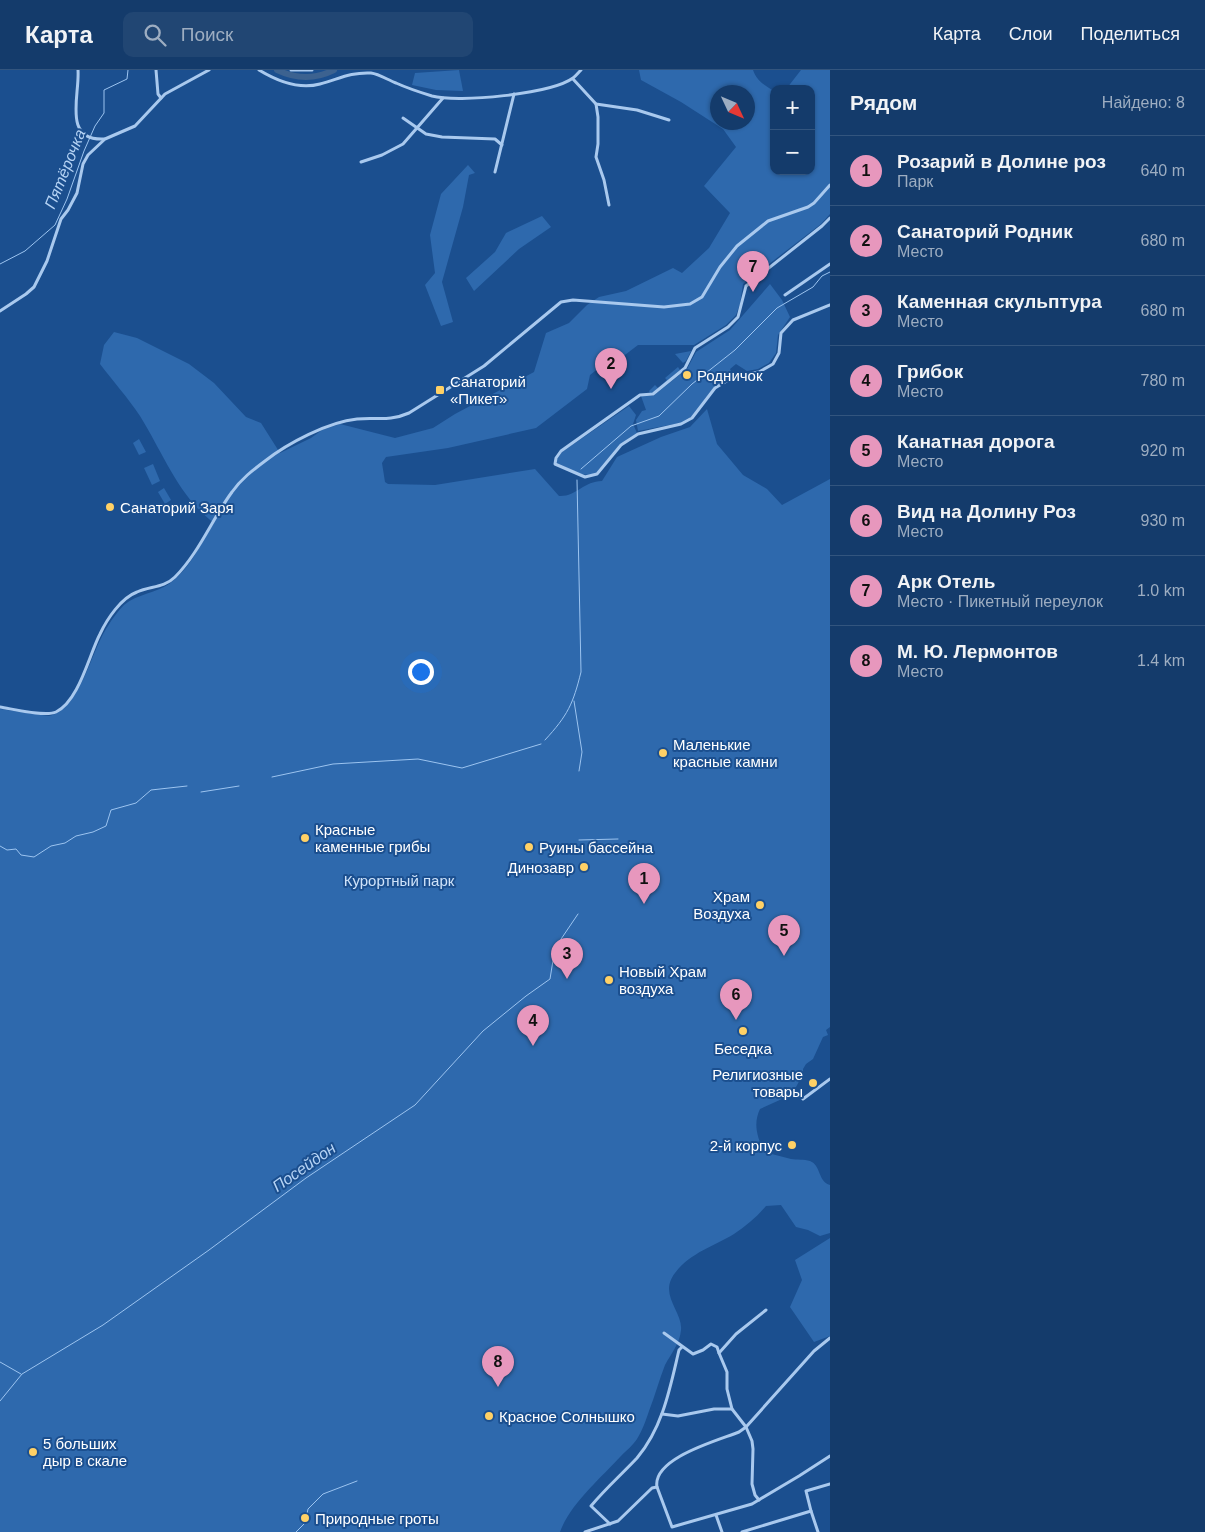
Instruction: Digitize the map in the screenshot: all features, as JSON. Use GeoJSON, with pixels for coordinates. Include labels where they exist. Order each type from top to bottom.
{"type":"FeatureCollection","features":[{"type":"Feature","properties":{"kind":"street"},"geometry":{"type":"LineString","coordinates":[[78,70],[75,115],[78,126],[93,139],[105,139]]}},
{"type":"Feature","properties":{"kind":"street"},"geometry":{"type":"LineString","coordinates":[[156,70],[158,94],[161,98]]}},
{"type":"Feature","properties":{"kind":"street"},"geometry":{"type":"LineString","coordinates":[[0,311],[26,294],[34,286],[50,253],[61,219],[77,193],[83,164],[88,154],[105,139],[135,126],[170,90],[208,70]]}},
{"type":"Feature","properties":{"kind":"street"},"geometry":{"type":"LineString","coordinates":[[259,70],[279,81],[300,86],[317,85],[349,74],[372,72],[415,90],[444,98],[484,98],[546,88],[573,78],[581,70]]}},
{"type":"Feature","properties":{"kind":"street"},"geometry":{"type":"LineString","coordinates":[[291,70],[312,70]]}},
{"type":"Feature","properties":{"kind":"street"},"geometry":{"type":"LineString","coordinates":[[573,78],[596,104],[598,117],[596,157],[604,180],[609,205]]}},
{"type":"Feature","properties":{"kind":"street"},"geometry":{"type":"LineString","coordinates":[[495,172],[514,94]]}},
{"type":"Feature","properties":{"kind":"street"},"geometry":{"type":"LineString","coordinates":[[361,162],[397,148],[417,129],[444,98]]}},
{"type":"Feature","properties":{"kind":"street"},"geometry":{"type":"LineString","coordinates":[[596,104],[637,110],[669,120]]}},
{"type":"Feature","properties":{"kind":"street"},"geometry":{"type":"LineString","coordinates":[[403,118],[426,134],[442,137],[495,139],[502,145]]}},
{"type":"Feature","properties":{"kind":"street"},"geometry":{"type":"LineString","coordinates":[[0,707],[48,714],[58,711],[73,693],[88,665],[100,634],[122,603],[130,595],[138,591],[159,586],[174,577],[196,549],[232,492],[247,475],[272,455],[339,421],[359,418],[396,418],[409,414],[484,366],[561,302],[573,300],[664,307],[684,306],[698,301],[720,267],[737,246],[768,221],[808,207],[830,185]]}},
{"type":"Feature","properties":{"kind":"street"},"geometry":{"type":"LineString","coordinates":[[830,218],[746,286],[738,317],[728,327],[695,348],[685,368],[653,394],[640,395],[562,451],[556,458],[555,464],[584,477],[597,474],[621,445],[638,434],[681,424],[692,418],[715,388],[735,376],[759,372],[772,364],[780,353],[781,333],[793,320],[830,305]]}},
{"type":"Feature","properties":{"kind":"street"},"geometry":{"type":"LineString","coordinates":[[785,295],[830,264]]}},
{"type":"Feature","properties":{"kind":"street"},"geometry":{"type":"LineString","coordinates":[[803,1099],[830,1079]]}},
{"type":"Feature","properties":{"kind":"street"},"geometry":{"type":"LineString","coordinates":[[719,1353],[736,1334],[766,1310]]}},
{"type":"Feature","properties":{"kind":"street"},"geometry":{"type":"LineString","coordinates":[[664,1333],[693,1354],[714,1344],[727,1372],[727,1389],[732,1409],[746,1427],[753,1449],[752,1484],[755,1496],[759,1500]]}},
{"type":"Feature","properties":{"kind":"street"},"geometry":{"type":"LineString","coordinates":[[830,1338],[814,1351],[740,1432],[682,1455],[668,1463],[656,1482],[672,1527],[716,1515],[759,1500],[830,1456]]}},
{"type":"Feature","properties":{"kind":"street"},"geometry":{"type":"LineString","coordinates":[[610,1524],[591,1506],[638,1456],[652,1435],[662,1414],[679,1350],[682,1347]]}},
{"type":"Feature","properties":{"kind":"street"},"geometry":{"type":"LineString","coordinates":[[662,1414],[678,1416],[697,1411],[732,1409]]}},
{"type":"Feature","properties":{"kind":"street"},"geometry":{"type":"LineString","coordinates":[[818,1532],[806,1491],[830,1484]]}},
{"type":"Feature","properties":{"kind":"street"},"geometry":{"type":"LineString","coordinates":[[585,1532],[618,1521],[652,1488],[657,1486]]}},
{"type":"Feature","properties":{"kind":"street"},"geometry":{"type":"LineString","coordinates":[[742,1532],[811,1511]]}},
{"type":"Feature","properties":{"kind":"street"},"geometry":{"type":"LineString","coordinates":[[716,1515],[722,1532]]}},
{"type":"Feature","properties":{"kind":"green space"},"geometry":{"type":"Polygon","coordinates":[[[459,70],[463,91],[436,90],[412,85],[415,73],[459,70]]]}},
{"type":"Feature","properties":{"kind":"green space","name":"Курортный парк"},"geometry":{"type":"Polygon","coordinates":[[[639,70],[753,70],[759,80],[770,89],[770,175],[815,175],[815,85],[789,85],[801,70],[830,70],[830,214],[821,224],[743,284],[736,315],[726,325],[694,345],[638,345],[617,361],[609,360],[590,375],[587,389],[536,428],[448,448],[386,457],[382,463],[385,482],[388,484],[435,485],[535,469],[559,496],[565,496],[590,483],[602,481],[617,457],[661,437],[690,427],[707,409],[717,444],[743,475],[767,489],[782,505],[830,479],[830,1027],[826,1030],[828,1035],[823,1037],[813,1059],[803,1069],[803,1074],[796,1087],[782,1099],[760,1109],[756,1125],[764,1152],[814,1163],[823,1181],[830,1185],[830,1233],[820,1236],[796,1227],[781,1205],[766,1206],[755,1218],[738,1231],[703,1250],[681,1266],[670,1281],[669,1289],[672,1303],[681,1323],[680,1335],[665,1365],[642,1429],[634,1443],[578,1501],[560,1532],[0,1532],[0,709],[49,716],[60,711],[77,691],[102,636],[117,612],[129,601],[164,587],[176,578],[195,555],[214,523],[191,501],[172,474],[140,416],[100,364],[104,345],[114,332],[137,338],[189,364],[214,383],[246,417],[261,423],[280,453],[311,438],[322,430],[340,424],[395,438],[433,428],[455,414],[534,372],[546,333],[569,323],[587,305],[599,297],[626,291],[673,268],[682,273],[709,248],[730,213],[704,186],[736,147],[724,130],[755,130],[755,85],[710,85],[710,121],[641,80],[639,70]]]}},
{"type":"Feature","properties":{"kind":"green space"},"geometry":{"type":"Polygon","coordinates":[[[468,165],[475,173],[469,175],[463,207],[442,282],[453,322],[441,326],[425,285],[435,273],[430,235],[441,194],[468,165]]]}},
{"type":"Feature","properties":{"kind":"green space"},"geometry":{"type":"Polygon","coordinates":[[[542,216],[551,227],[519,249],[474,291],[466,278],[495,252],[506,233],[542,216]]]}},
{"type":"Feature","properties":{"kind":"green space"},"geometry":{"type":"Polygon","coordinates":[[[770,284],[782,300],[790,317],[778,335],[776,353],[769,363],[758,369],[747,371],[736,364],[730,369],[733,376],[714,387],[691,417],[680,423],[638,431],[636,420],[642,411],[646,410],[641,396],[653,396],[687,369],[696,352],[730,330],[770,284]]]}},
{"type":"Feature","properties":{"kind":"green space"},"geometry":{"type":"Polygon","coordinates":[[[691,351],[683,363],[675,354],[691,351]]]}},
{"type":"Feature","properties":{"kind":"green space"},"geometry":{"type":"Polygon","coordinates":[[[678,367],[680,370],[652,393],[650,393],[649,391],[655,385],[658,388],[667,380],[665,378],[678,367]]]}},
{"type":"Feature","properties":{"kind":"green space"},"geometry":{"type":"Polygon","coordinates":[[[629,406],[636,415],[633,424],[637,433],[620,444],[596,473],[581,474],[557,463],[557,459],[562,452],[629,406]]]}},
{"type":"Feature","properties":{"kind":"green space"},"geometry":{"type":"Polygon","coordinates":[[[139,439],[146,452],[139,455],[133,443],[139,439]]]}},
{"type":"Feature","properties":{"kind":"green space"},"geometry":{"type":"Polygon","coordinates":[[[153,464],[160,481],[152,485],[144,468],[153,464]]]}},
{"type":"Feature","properties":{"kind":"green space"},"geometry":{"type":"Polygon","coordinates":[[[164,488],[171,500],[165,504],[158,492],[164,488]]]}},
{"type":"Feature","properties":{"kind":"green space"},"geometry":{"type":"Polygon","coordinates":[[[830,1238],[830,1336],[814,1342],[790,1307],[802,1280],[795,1260],[830,1238]]]}},
{"type":"Feature","properties":{"kind":"waterway","name":"Пятёрочка"},"geometry":{"type":"LineString","coordinates":[[0,264],[25,251],[55,225],[67,199],[84,151],[95,126],[104,113],[104,90],[127,79],[128,70]]}},
{"type":"Feature","properties":{"kind":"waterway"},"geometry":{"type":"LineString","coordinates":[[277,70],[291,75],[306,77],[334,70]]}},
{"type":"Feature","properties":{"kind":"waterway"},"geometry":{"type":"LineString","coordinates":[[581,469],[631,426],[659,416],[692,384],[735,350],[777,308],[813,287],[822,276],[830,272]]}},
{"type":"Feature","properties":{"kind":"waterway"},"geometry":{"type":"LineString","coordinates":[[545,740],[569,709],[581,672],[577,480]]}},
{"type":"Feature","properties":{"kind":"waterway"},"geometry":{"type":"LineString","coordinates":[[574,701],[582,752],[579,771]]}},
{"type":"Feature","properties":{"kind":"waterway"},"geometry":{"type":"LineString","coordinates":[[272,777],[333,764],[418,759],[462,768],[541,744]]}},
{"type":"Feature","properties":{"kind":"waterway"},"geometry":{"type":"LineString","coordinates":[[0,846],[7,850],[16,849],[21,855],[34,857],[51,846],[65,843],[76,836],[93,832],[106,826],[111,810],[136,803],[151,790],[187,786]]}},
{"type":"Feature","properties":{"kind":"waterway"},"geometry":{"type":"LineString","coordinates":[[201,792],[239,786]]}},
{"type":"Feature","properties":{"kind":"waterway"},"geometry":{"type":"LineString","coordinates":[[579,840],[618,839]]}},
{"type":"Feature","properties":{"kind":"waterway","name":"Посейдон"},"geometry":{"type":"LineString","coordinates":[[0,1401],[22,1374],[103,1325],[306,1178],[415,1105],[483,1031],[550,979],[555,948],[578,914]]}},
{"type":"Feature","properties":{"kind":"waterway"},"geometry":{"type":"LineString","coordinates":[[0,1362],[21,1374]]}},
{"type":"Feature","properties":{"kind":"waterway"},"geometry":{"type":"LineString","coordinates":[[296,1532],[305,1523],[308,1509],[323,1494],[357,1481]]}},
{"type":"Feature","properties":{"kind":"place","name":"Арк Отель"},"geometry":{"type":"Point","coordinates":[753,292]}},
{"type":"Feature","properties":{"kind":"place","name":"Родничок"},"geometry":{"type":"Point","coordinates":[687,375]}},
{"type":"Feature","properties":{"kind":"place","name":"Санаторий Родник"},"geometry":{"type":"Point","coordinates":[611,389]}},
{"type":"Feature","properties":{"kind":"place","name":"Санаторий «Пикет»"},"geometry":{"type":"Point","coordinates":[440,390]}},
{"type":"Feature","properties":{"kind":"place","name":"Санаторий Заря"},"geometry":{"type":"Point","coordinates":[110,507]}},
{"type":"Feature","properties":{"kind":"place","name":"Маленькие красные камни"},"geometry":{"type":"Point","coordinates":[663,753]}},
{"type":"Feature","properties":{"kind":"place","name":"Красные каменные грибы"},"geometry":{"type":"Point","coordinates":[305,838]}},
{"type":"Feature","properties":{"kind":"place","name":"Руины бассейна"},"geometry":{"type":"Point","coordinates":[529,847]}},
{"type":"Feature","properties":{"kind":"place","name":"Динозавр"},"geometry":{"type":"Point","coordinates":[584,867]}},
{"type":"Feature","properties":{"kind":"place","name":"Розарий в Долине роз"},"geometry":{"type":"Point","coordinates":[644,904]}},
{"type":"Feature","properties":{"kind":"place","name":"Храм Воздуха"},"geometry":{"type":"Point","coordinates":[760,905]}},
{"type":"Feature","properties":{"kind":"place","name":"Канатная дорога"},"geometry":{"type":"Point","coordinates":[784,956]}},
{"type":"Feature","properties":{"kind":"place","name":"Каменная скульптура"},"geometry":{"type":"Point","coordinates":[567,979]}},
{"type":"Feature","properties":{"kind":"place","name":"Новый Храм воздуха"},"geometry":{"type":"Point","coordinates":[609,980]}},
{"type":"Feature","properties":{"kind":"place","name":"Вид на Долину Роз"},"geometry":{"type":"Point","coordinates":[736,1020]}},
{"type":"Feature","properties":{"kind":"place","name":"Беседка"},"geometry":{"type":"Point","coordinates":[743,1031]}},
{"type":"Feature","properties":{"kind":"place","name":"Грибок"},"geometry":{"type":"Point","coordinates":[533,1046]}},
{"type":"Feature","properties":{"kind":"place","name":"Религиозные товары"},"geometry":{"type":"Point","coordinates":[813,1083]}},
{"type":"Feature","properties":{"kind":"place","name":"2-й корпус"},"geometry":{"type":"Point","coordinates":[792,1145]}},
{"type":"Feature","properties":{"kind":"place","name":"М. Ю. Лермонтов"},"geometry":{"type":"Point","coordinates":[498,1387]}},
{"type":"Feature","properties":{"kind":"place","name":"Красное Солнышко"},"geometry":{"type":"Point","coordinates":[489,1416]}},
{"type":"Feature","properties":{"kind":"place","name":"5 больших дыр в скале"},"geometry":{"type":"Point","coordinates":[33,1452]}},
{"type":"Feature","properties":{"kind":"place","name":"Природные гроты"},"geometry":{"type":"Point","coordinates":[305,1518]}}]}
